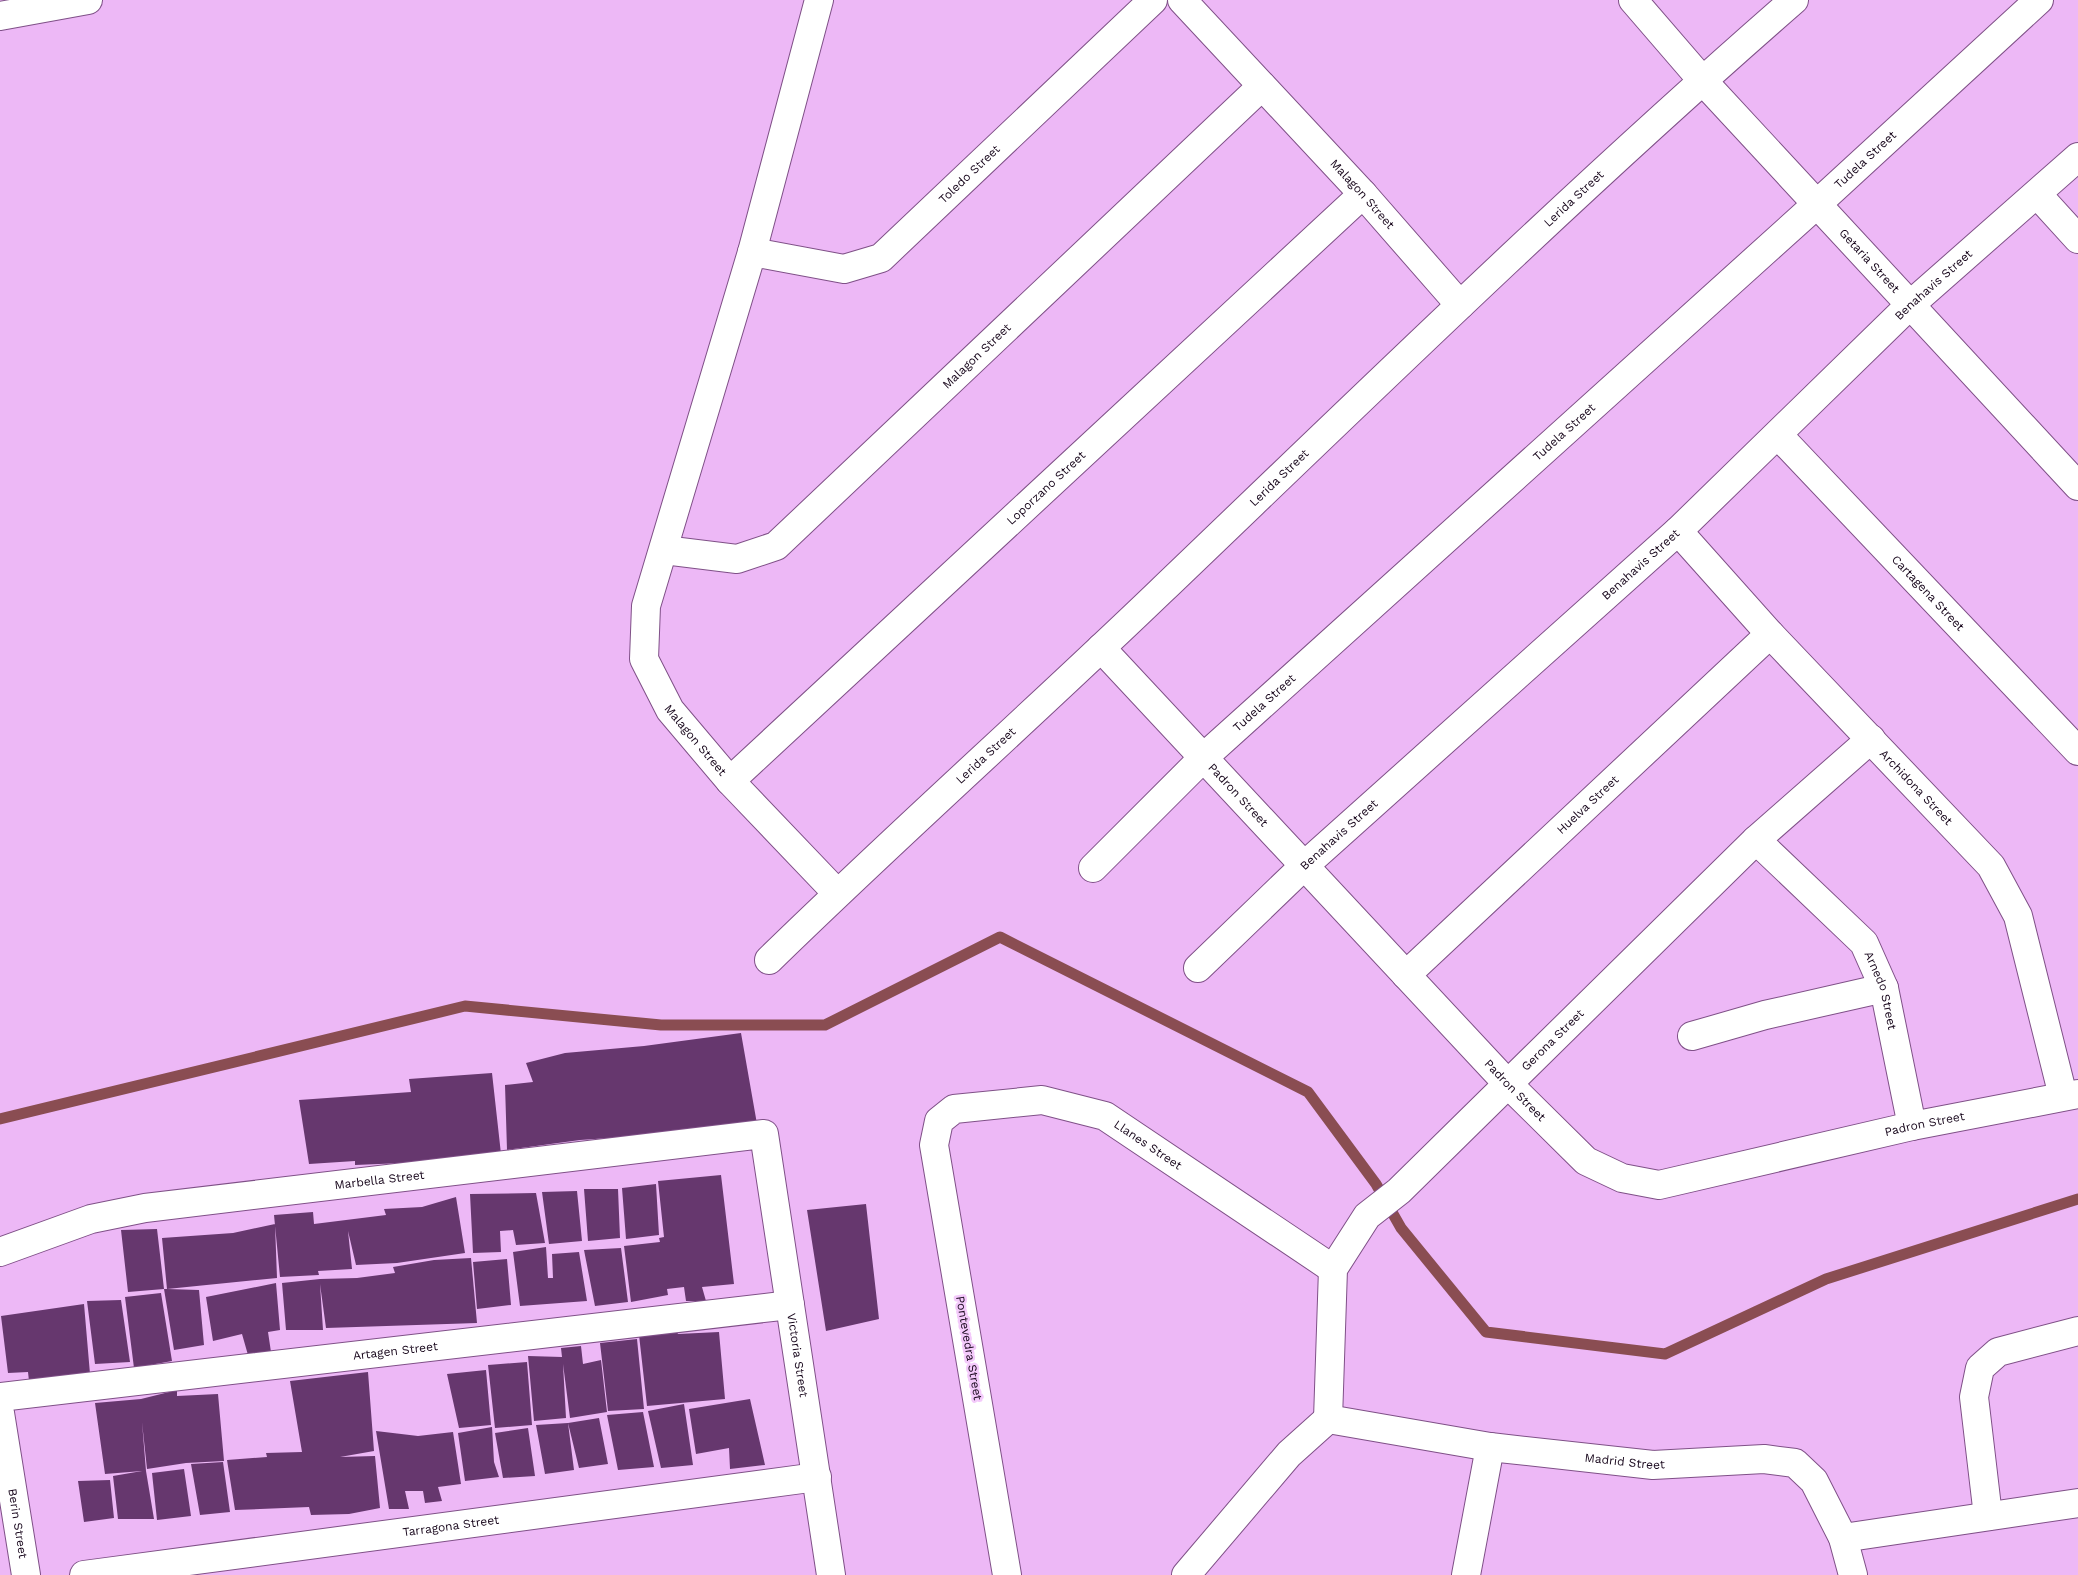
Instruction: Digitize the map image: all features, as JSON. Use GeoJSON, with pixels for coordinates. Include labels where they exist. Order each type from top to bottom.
{"type":"FeatureCollection","features":[{"type":"Feature","properties":{"kind":"street"},"geometry":{"type":"LineString","coordinates":[[0,16],[88,0]]}},
{"type":"Feature","properties":{"kind":"street","name":"Malagon Street"},"geometry":{"type":"LineString","coordinates":[[819,0],[752,252],[646,606],[644,659],[670,710],[730,781],[837,894]]}},
{"type":"Feature","properties":{"kind":"street","name":"Toledo Street"},"geometry":{"type":"LineString","coordinates":[[752,252],[844,269],[881,258],[1153,0]]}},
{"type":"Feature","properties":{"kind":"street","name":"Malagon Street"},"geometry":{"type":"LineString","coordinates":[[1182,0],[1363,194],[1460,305]]}},
{"type":"Feature","properties":{"kind":"street","name":"Getaria Street"},"geometry":{"type":"LineString","coordinates":[[1633,0],[1702,80],[2078,486]]}},
{"type":"Feature","properties":{"kind":"street","name":"Lerida Street"},"geometry":{"type":"LineString","coordinates":[[769,960],[837,894],[1101,648],[1460,305],[1702,80],[1794,0]]}},
{"type":"Feature","properties":{"kind":"street","name":"Tudela Street"},"geometry":{"type":"LineString","coordinates":[[1093,868],[1203,758],[1817,204],[2039,0]]}},
{"type":"Feature","properties":{"kind":"street","name":"Malagon Street"},"geometry":{"type":"LineString","coordinates":[[664,550],[738,559],[776,546],[1262,86]]}},
{"type":"Feature","properties":{"kind":"street","name":"Benahavis Street"},"geometry":{"type":"LineString","coordinates":[[1198,968],[1305,865],[1678,531],[1910,305],[2078,157]]}},
{"type":"Feature","properties":{"kind":"street","name":"Loporzano Street"},"geometry":{"type":"LineString","coordinates":[[730,781],[1363,194]]}},
{"type":"Feature","properties":{"kind":"street"},"geometry":{"type":"LineString","coordinates":[[2037,194],[2078,239]]}},
{"type":"Feature","properties":{"kind":"street","name":"Cartagena Street"},"geometry":{"type":"LineString","coordinates":[[1778,435],[2078,751]]}},
{"type":"Feature","properties":{"kind":"street","name":"Archidona Street"},"geometry":{"type":"LineString","coordinates":[[1678,531],[1770,634],[1991,866],[2018,916],[2070,1095]]}},
{"type":"Feature","properties":{"kind":"street","name":"Huelva Street"},"geometry":{"type":"LineString","coordinates":[[1406,975],[1770,634]]}},
{"type":"Feature","properties":{"kind":"street","name":"Padron Street"},"geometry":{"type":"LineString","coordinates":[[1101,648],[1507,1083],[1586,1161],[1622,1178],[1659,1185],[1912,1126],[2070,1095]]}},
{"type":"Feature","properties":{"kind":"street","name":"Gerona Street"},"geometry":{"type":"LineString","coordinates":[[1333,1269],[1367,1216],[1399,1191],[1756,840],[1871,739]]}},
{"type":"Feature","properties":{"kind":"street","name":"Arnedo Street"},"geometry":{"type":"LineString","coordinates":[[1756,840],[1864,943],[1884,988],[1912,1126]]}},
{"type":"Feature","properties":{"kind":"street"},"geometry":{"type":"LineString","coordinates":[[1692,1036],[1765,1015],[1884,988]]}},
{"type":"Feature","properties":{"kind":"street","name":"Llanes Street"},"geometry":{"type":"LineString","coordinates":[[939,1121],[954,1109],[1042,1100],[1105,1116],[1333,1269]]}},
{"type":"Feature","properties":{"kind":"street","name":"Pontevedra Street"},"geometry":{"type":"LineString","coordinates":[[939,1121],[934,1145],[1007,1575]]}},
{"type":"Feature","properties":{"kind":"street","name":"Marbella Street"},"geometry":{"type":"LineString","coordinates":[[0,1252],[91,1220],[146,1208],[764,1134]]}},
{"type":"Feature","properties":{"kind":"street","name":"Victoria Street"},"geometry":{"type":"LineString","coordinates":[[764,1134],[831,1575]]}},
{"type":"Feature","properties":{"kind":"street"},"geometry":{"type":"LineString","coordinates":[[1186,1575],[1289,1454],[1328,1419],[1333,1269]]}},
{"type":"Feature","properties":{"kind":"street","name":"Artagen Street"},"geometry":{"type":"LineString","coordinates":[[0,1397],[790,1305]]}},
{"type":"Feature","properties":{"kind":"street"},"geometry":{"type":"LineString","coordinates":[[1988,1516],[1974,1397],[1980,1368],[1998,1352],[2078,1331]]}},
{"type":"Feature","properties":{"kind":"street","name":"Berin Street"},"geometry":{"type":"LineString","coordinates":[[0,1413],[26,1575]]}},
{"type":"Feature","properties":{"kind":"street","name":"Madrid Street"},"geometry":{"type":"LineString","coordinates":[[1328,1419],[1490,1447],[1653,1465],[1764,1459],[1795,1463],[1814,1481],[1843,1538],[1853,1575]]}},
{"type":"Feature","properties":{"kind":"street"},"geometry":{"type":"LineString","coordinates":[[1466,1575],[1490,1447]]}},
{"type":"Feature","properties":{"kind":"street","name":"Tarragona Street"},"geometry":{"type":"LineString","coordinates":[[84,1575],[817,1477]]}},
{"type":"Feature","properties":{"kind":"street"},"geometry":{"type":"LineString","coordinates":[[1843,1538],[2078,1503]]}},
{"type":"Feature","properties":{"kind":"building"},"geometry":{"type":"Polygon","coordinates":[[[741,1033],[757,1124],[653,1135],[580,1140],[507,1150],[505,1085],[533,1082],[526,1063],[565,1053],[644,1046],[741,1033]]]}},
{"type":"Feature","properties":{"kind":"building"},"geometry":{"type":"Polygon","coordinates":[[[492,1073],[501,1154],[427,1162],[355,1165],[355,1161],[309,1164],[299,1100],[411,1092],[409,1079],[492,1073]]]}},
{"type":"Feature","properties":{"kind":"building"},"geometry":{"type":"Polygon","coordinates":[[[721,1175],[734,1284],[702,1287],[706,1301],[686,1301],[684,1287],[667,1289],[668,1295],[631,1302],[624,1246],[660,1242],[659,1238],[664,1237],[658,1181],[721,1175]]]}},
{"type":"Feature","properties":{"kind":"building"},"geometry":{"type":"Polygon","coordinates":[[[656,1184],[659,1235],[626,1239],[622,1188],[656,1184]]]}},
{"type":"Feature","properties":{"kind":"building"},"geometry":{"type":"Polygon","coordinates":[[[584,1189],[618,1189],[620,1238],[588,1241],[584,1189]]]}},
{"type":"Feature","properties":{"kind":"building"},"geometry":{"type":"Polygon","coordinates":[[[577,1191],[582,1241],[549,1244],[542,1192],[577,1191]]]}},
{"type":"Feature","properties":{"kind":"building"},"geometry":{"type":"Polygon","coordinates":[[[536,1193],[545,1243],[516,1245],[513,1230],[500,1231],[501,1252],[473,1253],[470,1194],[536,1193]]]}},
{"type":"Feature","properties":{"kind":"building"},"geometry":{"type":"Polygon","coordinates":[[[456,1197],[465,1253],[397,1263],[356,1265],[348,1231],[352,1269],[318,1271],[319,1275],[280,1277],[274,1215],[313,1212],[314,1224],[386,1215],[384,1209],[422,1207],[456,1197]]]}},
{"type":"Feature","properties":{"kind":"building"},"geometry":{"type":"Polygon","coordinates":[[[866,1204],[879,1319],[826,1331],[807,1210],[866,1204]]]}},
{"type":"Feature","properties":{"kind":"building"},"geometry":{"type":"Polygon","coordinates":[[[275,1224],[277,1278],[167,1289],[162,1238],[233,1233],[275,1224]]]}},
{"type":"Feature","properties":{"kind":"building"},"geometry":{"type":"Polygon","coordinates":[[[157,1229],[164,1289],[128,1292],[121,1230],[157,1229]]]}},
{"type":"Feature","properties":{"kind":"building"},"geometry":{"type":"Polygon","coordinates":[[[546,1247],[548,1278],[553,1278],[552,1254],[579,1252],[587,1301],[520,1306],[513,1252],[546,1247]]]}},
{"type":"Feature","properties":{"kind":"building"},"geometry":{"type":"Polygon","coordinates":[[[621,1248],[628,1302],[595,1306],[584,1250],[621,1248]]]}},
{"type":"Feature","properties":{"kind":"building"},"geometry":{"type":"Polygon","coordinates":[[[471,1258],[477,1323],[326,1328],[320,1284],[323,1330],[286,1330],[282,1283],[357,1278],[395,1273],[393,1267],[434,1260],[471,1258]]]}},
{"type":"Feature","properties":{"kind":"building"},"geometry":{"type":"Polygon","coordinates":[[[507,1259],[511,1305],[477,1309],[473,1262],[507,1259]]]}},
{"type":"Feature","properties":{"kind":"building"},"geometry":{"type":"Polygon","coordinates":[[[276,1283],[280,1330],[268,1332],[271,1352],[248,1355],[242,1334],[213,1341],[206,1297],[276,1283]]]}},
{"type":"Feature","properties":{"kind":"building"},"geometry":{"type":"Polygon","coordinates":[[[164,1289],[199,1290],[204,1345],[174,1350],[164,1289]]]}},
{"type":"Feature","properties":{"kind":"building"},"geometry":{"type":"Polygon","coordinates":[[[161,1293],[172,1361],[134,1368],[125,1297],[161,1293]]]}},
{"type":"Feature","properties":{"kind":"building"},"geometry":{"type":"Polygon","coordinates":[[[121,1300],[130,1362],[95,1364],[87,1301],[121,1300]]]}},
{"type":"Feature","properties":{"kind":"building"},"geometry":{"type":"Polygon","coordinates":[[[84,1304],[90,1374],[29,1381],[28,1372],[8,1373],[1,1316],[84,1304]]]}},
{"type":"Feature","properties":{"kind":"building"},"geometry":{"type":"Polygon","coordinates":[[[677,1332],[678,1334],[719,1332],[725,1399],[647,1406],[639,1335],[677,1332]]]}},
{"type":"Feature","properties":{"kind":"building"},"geometry":{"type":"Polygon","coordinates":[[[637,1339],[644,1409],[608,1411],[600,1343],[637,1339]]]}},
{"type":"Feature","properties":{"kind":"building"},"geometry":{"type":"Polygon","coordinates":[[[581,1346],[583,1364],[601,1360],[607,1412],[570,1418],[563,1364],[566,1418],[534,1421],[528,1356],[562,1357],[561,1348],[581,1346]]]}},
{"type":"Feature","properties":{"kind":"building"},"geometry":{"type":"Polygon","coordinates":[[[527,1362],[532,1425],[495,1428],[488,1365],[527,1362]]]}},
{"type":"Feature","properties":{"kind":"building"},"geometry":{"type":"Polygon","coordinates":[[[486,1370],[491,1425],[459,1428],[447,1374],[486,1370]]]}},
{"type":"Feature","properties":{"kind":"building"},"geometry":{"type":"Polygon","coordinates":[[[368,1372],[374,1451],[340,1457],[375,1456],[380,1508],[349,1514],[311,1515],[309,1507],[235,1510],[227,1460],[267,1457],[266,1453],[302,1452],[290,1381],[368,1372]]]}},
{"type":"Feature","properties":{"kind":"building"},"geometry":{"type":"Polygon","coordinates":[[[177,1390],[177,1396],[218,1394],[224,1461],[186,1463],[147,1469],[142,1422],[146,1471],[154,1519],[118,1519],[113,1476],[142,1471],[105,1474],[95,1403],[141,1399],[177,1390]]]}},
{"type":"Feature","properties":{"kind":"building"},"geometry":{"type":"Polygon","coordinates":[[[750,1399],[765,1465],[730,1469],[729,1448],[696,1454],[689,1409],[750,1399]]]}},
{"type":"Feature","properties":{"kind":"building"},"geometry":{"type":"Polygon","coordinates":[[[684,1404],[693,1465],[661,1468],[648,1411],[684,1404]]]}},
{"type":"Feature","properties":{"kind":"building"},"geometry":{"type":"Polygon","coordinates":[[[643,1412],[654,1467],[618,1470],[607,1415],[643,1412]]]}},
{"type":"Feature","properties":{"kind":"building"},"geometry":{"type":"Polygon","coordinates":[[[599,1418],[608,1464],[579,1468],[568,1423],[599,1418]]]}},
{"type":"Feature","properties":{"kind":"building"},"geometry":{"type":"Polygon","coordinates":[[[568,1423],[574,1470],[545,1474],[536,1425],[568,1423]]]}},
{"type":"Feature","properties":{"kind":"building"},"geometry":{"type":"Polygon","coordinates":[[[492,1427],[494,1462],[499,1477],[465,1481],[458,1433],[492,1427]]]}},
{"type":"Feature","properties":{"kind":"building"},"geometry":{"type":"Polygon","coordinates":[[[528,1428],[535,1476],[503,1478],[495,1433],[528,1428]]]}},
{"type":"Feature","properties":{"kind":"building"},"geometry":{"type":"Polygon","coordinates":[[[376,1431],[418,1436],[453,1432],[461,1484],[438,1487],[442,1501],[425,1503],[423,1491],[405,1491],[409,1509],[389,1509],[376,1431]]]}},
{"type":"Feature","properties":{"kind":"building"},"geometry":{"type":"Polygon","coordinates":[[[223,1462],[230,1512],[200,1515],[191,1464],[223,1462]]]}},
{"type":"Feature","properties":{"kind":"building"},"geometry":{"type":"Polygon","coordinates":[[[184,1469],[191,1516],[157,1520],[152,1473],[184,1469]]]}},
{"type":"Feature","properties":{"kind":"building"},"geometry":{"type":"Polygon","coordinates":[[[110,1480],[114,1518],[84,1522],[78,1481],[110,1480]]]}},
{"type":"Feature","properties":{"kind":"waterway"},"geometry":{"type":"LineString","coordinates":[[0,1119],[465,1006],[661,1025],[825,1025],[1000,937],[1308,1092],[1376,1184],[1401,1228],[1486,1332],[1665,1354],[1826,1279],[2078,1199]]}}]}
